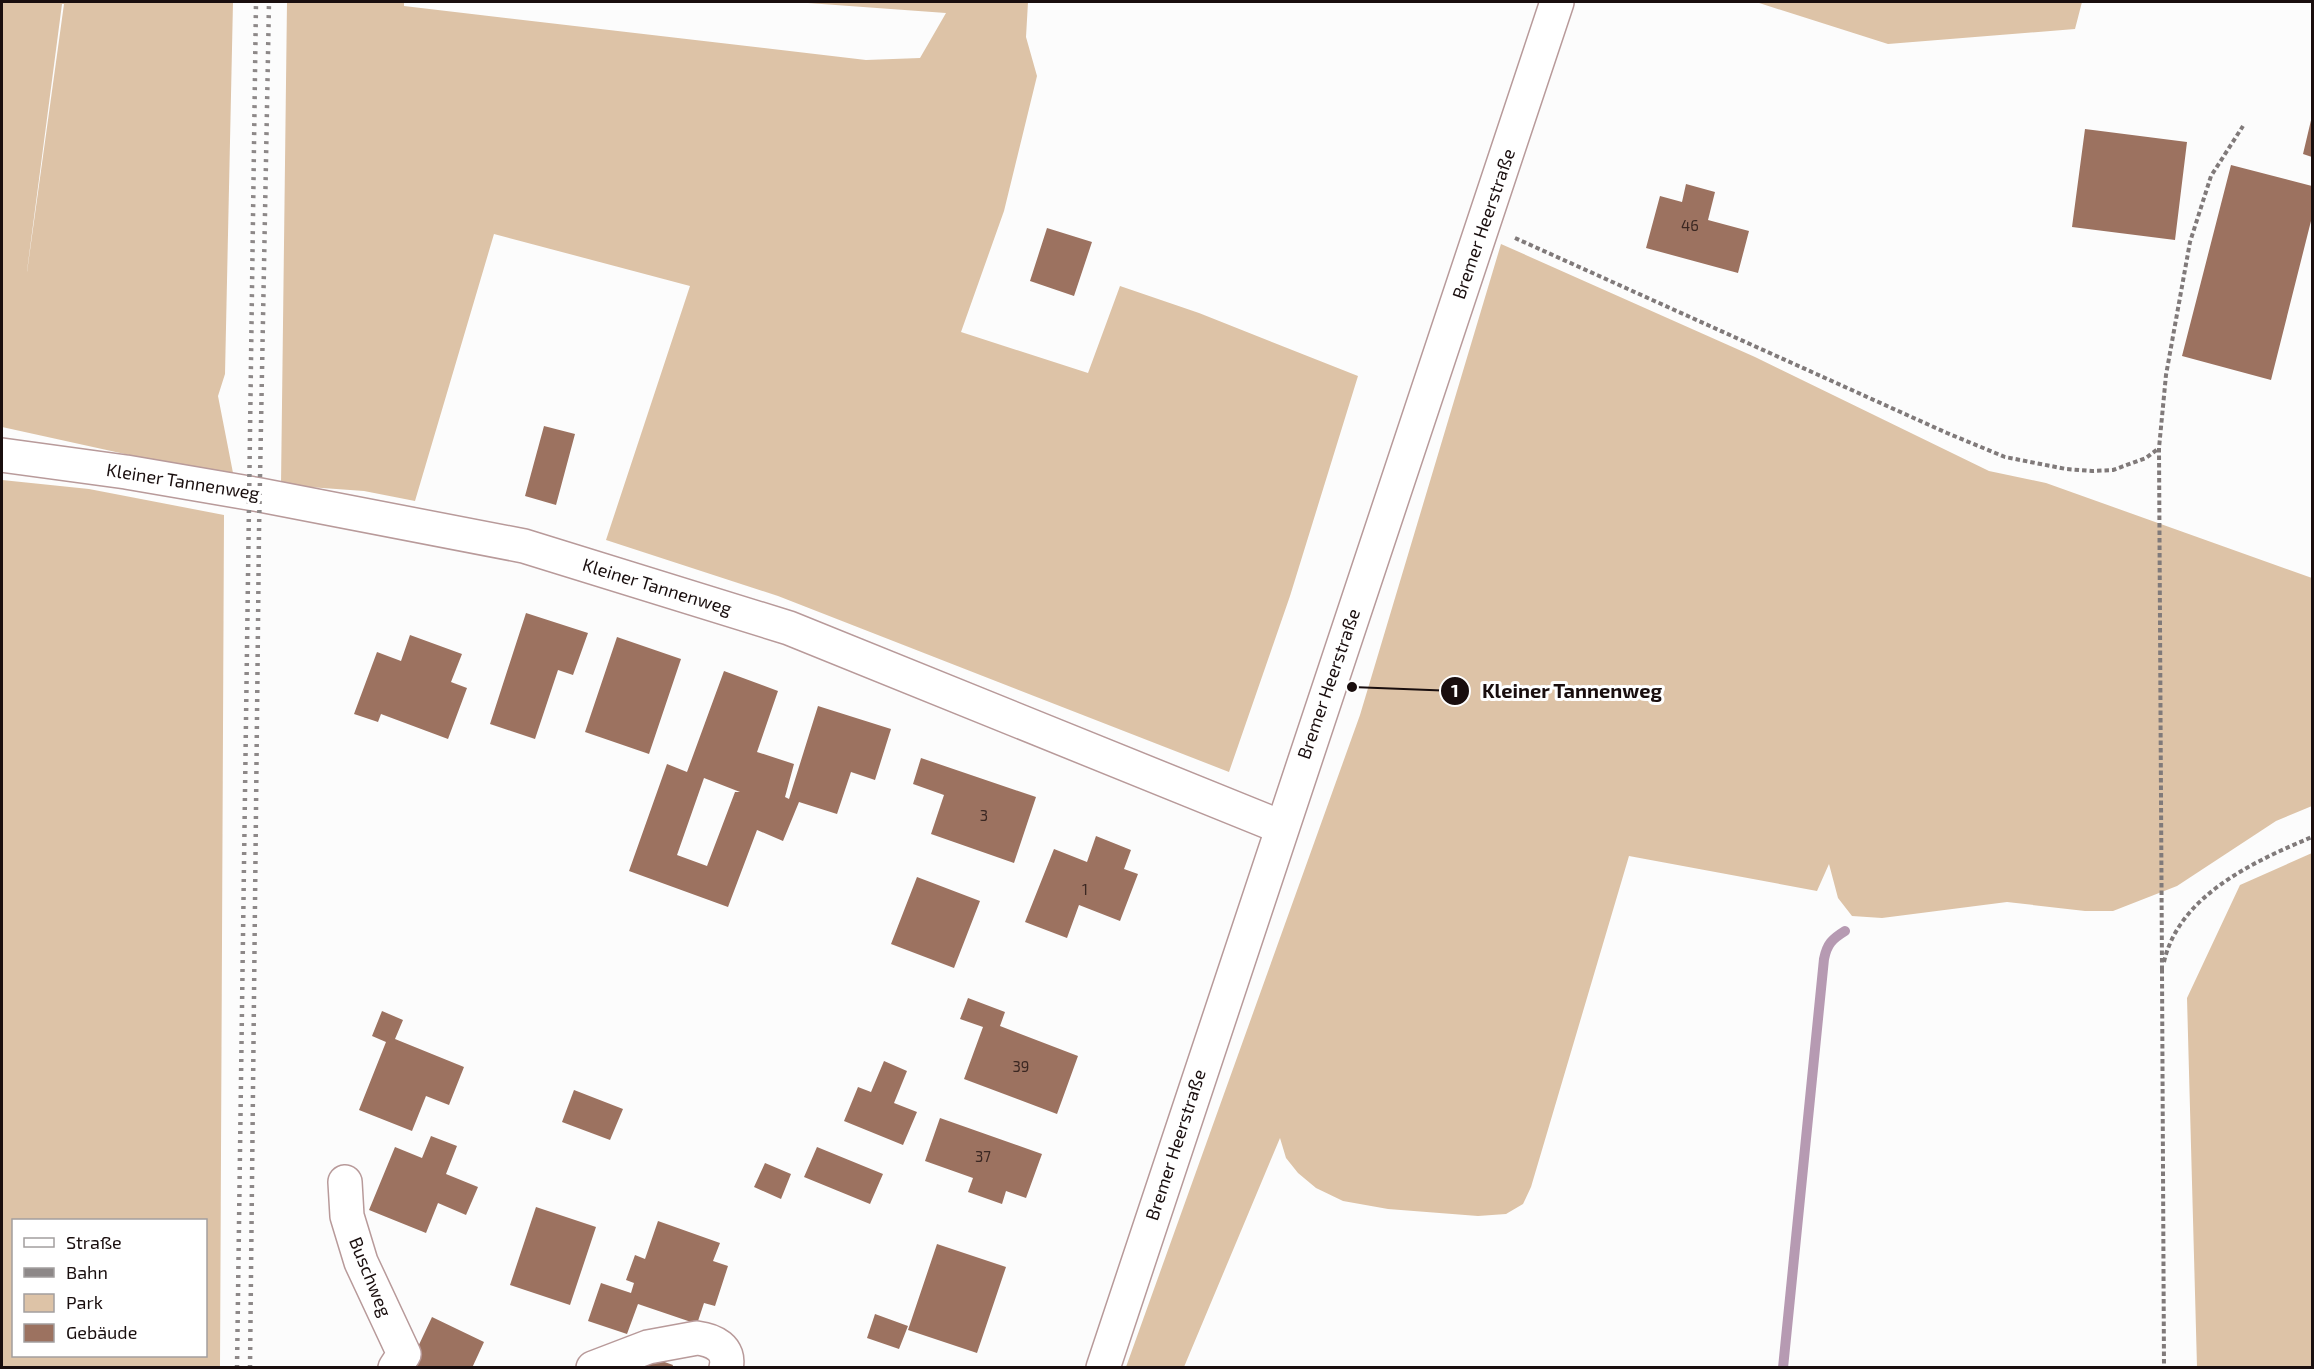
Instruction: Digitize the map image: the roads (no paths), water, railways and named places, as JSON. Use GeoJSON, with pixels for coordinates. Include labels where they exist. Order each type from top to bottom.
{"type":"FeatureCollection","features":[{"type":"Feature","properties":{"kind":"street","name":"Bremer Heerstraße"},"geometry":{"type":"LineString","coordinates":[[1103,1368],[1557,2]]}},
{"type":"Feature","properties":{"kind":"street","name":"Kleiner Tannenweg"},"geometry":{"type":"LineString","coordinates":[[2,455],[126,472],[260,495],[524,546],[789,627],[1281,827]]}},
{"type":"Feature","properties":{"kind":"street","name":"Buschweg"},"geometry":{"type":"LineString","coordinates":[[345,1182],[347,1216],[361,1262],[404,1354],[395,1368]]}},
{"type":"Feature","properties":{"kind":"street"},"geometry":{"type":"LineString","coordinates":[[593,1368],[648,1347],[697,1338],[722,1347],[726,1354],[726,1368]]}},
{"type":"Feature","properties":{"kind":"waterway"},"geometry":{"type":"LineString","coordinates":[[1783,1368],[1824,959],[1831,942],[1845,931]]}},
{"type":"Feature","properties":{"kind":"railway"},"geometry":{"type":"LineString","coordinates":[[237,1368],[256,2]]}},
{"type":"Feature","properties":{"kind":"railway"},"geometry":{"type":"LineString","coordinates":[[250,1368],[259,531],[269,2]]}},
{"type":"Feature","properties":{"kind":"place","name":"Kleiner Tannenweg"},"geometry":{"type":"Point","coordinates":[1352,687]}}]}
